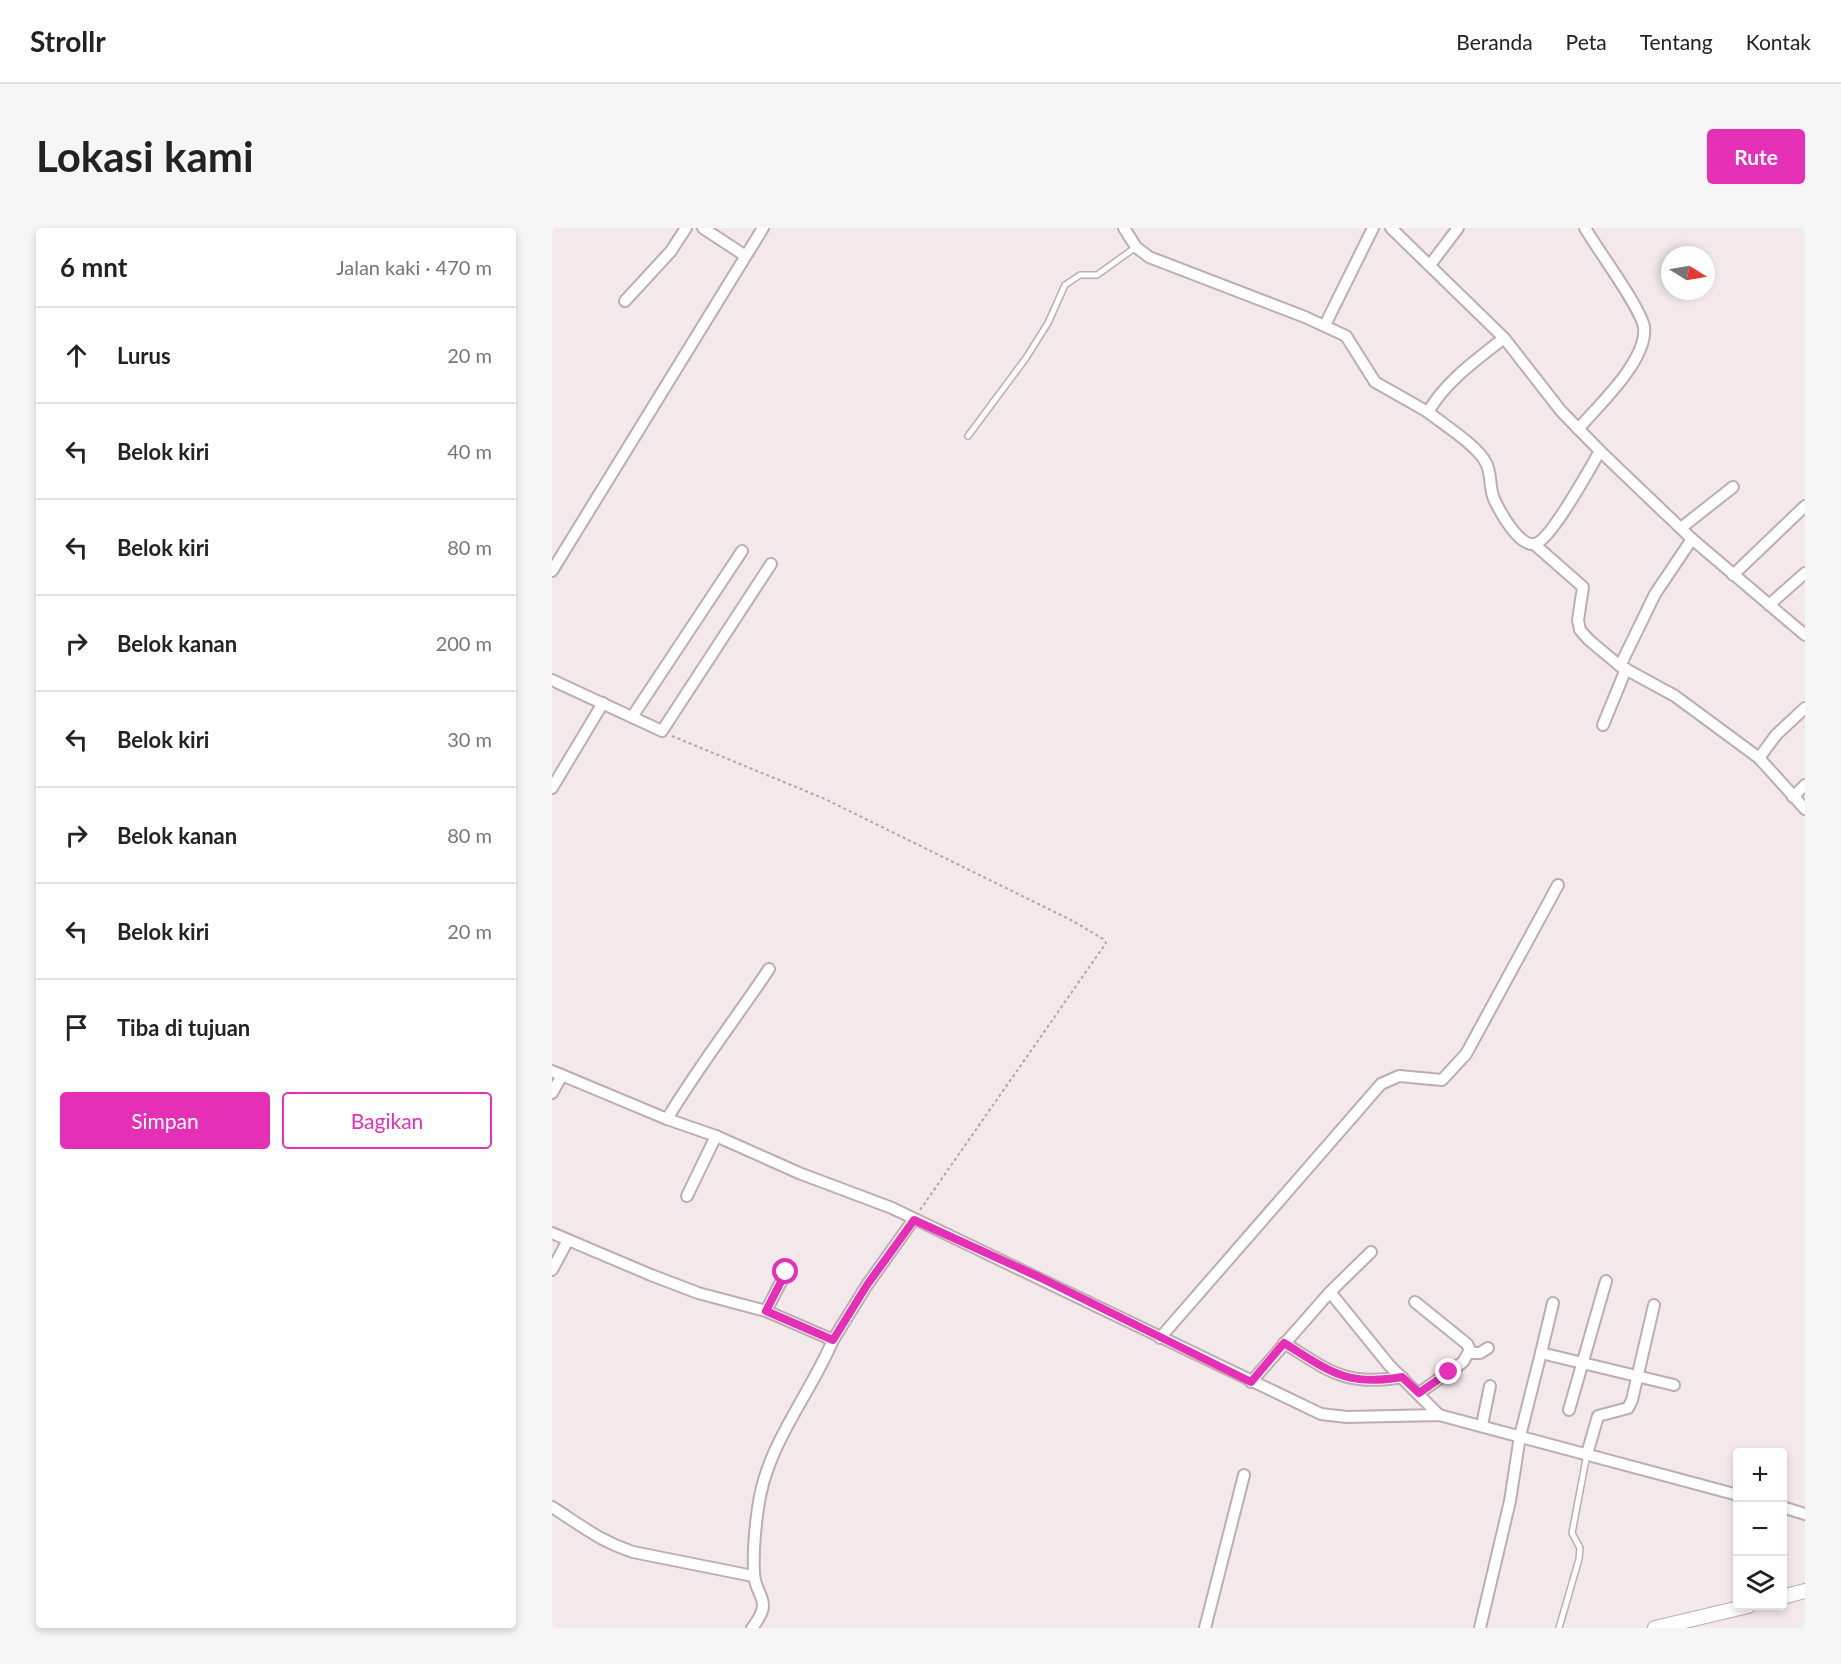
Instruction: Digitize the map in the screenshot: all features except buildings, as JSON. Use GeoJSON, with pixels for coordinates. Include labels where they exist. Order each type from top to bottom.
{"type":"FeatureCollection","features":[{"type":"Feature","properties":{"kind":"street"},"geometry":{"type":"LineString","coordinates":[[625,301],[671,251],[686,228]]}},
{"type":"Feature","properties":{"kind":"street"},"geometry":{"type":"LineString","coordinates":[[703,228],[744,255]]}},
{"type":"Feature","properties":{"kind":"street"},"geometry":{"type":"LineString","coordinates":[[552,571],[744,255],[763,228]]}},
{"type":"Feature","properties":{"kind":"street"},"geometry":{"type":"LineString","coordinates":[[1124,228],[1136,247],[1149,257],[1325,325],[1346,336],[1375,382],[1428,412],[1481,456],[1487,465],[1494,499],[1512,530],[1526,543],[1534,544],[1544,540],[1576,493],[1600,451]]}},
{"type":"Feature","properties":{"kind":"street"},"geometry":{"type":"LineString","coordinates":[[1325,325],[1373,228]]}},
{"type":"Feature","properties":{"kind":"street"},"geometry":{"type":"LineString","coordinates":[[1390,228],[1504,338],[1578,429],[1600,451],[1692,539],[1805,635]]}},
{"type":"Feature","properties":{"kind":"street"},"geometry":{"type":"LineString","coordinates":[[1430,265],[1458,228]]}},
{"type":"Feature","properties":{"kind":"street"},"geometry":{"type":"LineString","coordinates":[[1578,429],[1635,360],[1643,340],[1644,326],[1636,307],[1585,228]]}},
{"type":"Feature","properties":{"kind":"street"},"geometry":{"type":"LineString","coordinates":[[1428,412],[1451,382],[1504,338]]}},
{"type":"Feature","properties":{"kind":"street"},"geometry":{"type":"LineString","coordinates":[[1681,528],[1733,487]]}},
{"type":"Feature","properties":{"kind":"street"},"geometry":{"type":"LineString","coordinates":[[1733,575],[1805,506]]}},
{"type":"Feature","properties":{"kind":"street"},"geometry":{"type":"LineString","coordinates":[[1603,725],[1623,668],[1655,594],[1692,539]]}},
{"type":"Feature","properties":{"kind":"street"},"geometry":{"type":"LineString","coordinates":[[1534,544],[1583,587],[1578,620],[1580,630],[1623,668],[1675,696],[1759,758],[1805,809]]}},
{"type":"Feature","properties":{"kind":"street"},"geometry":{"type":"LineString","coordinates":[[632,717],[742,551]]}},
{"type":"Feature","properties":{"kind":"street"},"geometry":{"type":"LineString","coordinates":[[552,680],[662,731],[771,564]]}},
{"type":"Feature","properties":{"kind":"street"},"geometry":{"type":"LineString","coordinates":[[1769,605],[1805,573]]}},
{"type":"Feature","properties":{"kind":"street"},"geometry":{"type":"LineString","coordinates":[[552,788],[603,703]]}},
{"type":"Feature","properties":{"kind":"street"},"geometry":{"type":"LineString","coordinates":[[1759,758],[1776,735],[1805,708]]}},
{"type":"Feature","properties":{"kind":"street"},"geometry":{"type":"LineString","coordinates":[[1793,797],[1805,784]]}},
{"type":"Feature","properties":{"kind":"street"},"geometry":{"type":"LineString","coordinates":[[1160,1338],[1381,1084],[1399,1076],[1442,1080],[1466,1054],[1558,885]]}},
{"type":"Feature","properties":{"kind":"street"},"geometry":{"type":"LineString","coordinates":[[667,1119],[694,1074],[769,969]]}},
{"type":"Feature","properties":{"kind":"street"},"geometry":{"type":"LineString","coordinates":[[552,1093],[557,1073],[667,1119],[716,1136],[799,1173],[892,1208],[1321,1414],[1334,1416],[1439,1415],[1733,1494]]}},
{"type":"Feature","properties":{"kind":"street"},"geometry":{"type":"LineString","coordinates":[[687,1196],[716,1136]]}},
{"type":"Feature","properties":{"kind":"street"},"geometry":{"type":"LineString","coordinates":[[752,1628],[760,1617],[763,1600],[753,1576],[758,1506],[764,1477],[796,1406],[833,1340],[867,1285],[914,1220]]}},
{"type":"Feature","properties":{"kind":"street"},"geometry":{"type":"LineString","coordinates":[[552,1233],[698,1293],[766,1311],[833,1340]]}},
{"type":"Feature","properties":{"kind":"street"},"geometry":{"type":"LineString","coordinates":[[552,1270],[568,1240]]}},
{"type":"Feature","properties":{"kind":"street"},"geometry":{"type":"LineString","coordinates":[[1251,1382],[1330,1292],[1371,1252]]}},
{"type":"Feature","properties":{"kind":"street"},"geometry":{"type":"LineString","coordinates":[[766,1311],[786,1272]]}},
{"type":"Feature","properties":{"kind":"street"},"geometry":{"type":"LineString","coordinates":[[1569,1410],[1606,1281]]}},
{"type":"Feature","properties":{"kind":"street"},"geometry":{"type":"LineString","coordinates":[[1330,1292],[1402,1377],[1439,1415]]}},
{"type":"Feature","properties":{"kind":"street"},"geometry":{"type":"LineString","coordinates":[[1415,1302],[1467,1344],[1469,1353],[1463,1362],[1419,1393]]}},
{"type":"Feature","properties":{"kind":"street"},"geometry":{"type":"LineString","coordinates":[[1480,1628],[1510,1502],[1520,1436],[1553,1303]]}},
{"type":"Feature","properties":{"kind":"street"},"geometry":{"type":"LineString","coordinates":[[1587,1454],[1598,1416],[1628,1408],[1638,1376],[1653,1305]]}},
{"type":"Feature","properties":{"kind":"street"},"geometry":{"type":"LineString","coordinates":[[1284,1343],[1336,1375],[1380,1381],[1402,1377]]}},
{"type":"Feature","properties":{"kind":"street"},"geometry":{"type":"LineString","coordinates":[[1469,1353],[1479,1353],[1488,1348]]}},
{"type":"Feature","properties":{"kind":"street"},"geometry":{"type":"LineString","coordinates":[[1541,1353],[1583,1361],[1674,1385]]}},
{"type":"Feature","properties":{"kind":"street"},"geometry":{"type":"LineString","coordinates":[[1482,1425],[1490,1386]]}},
{"type":"Feature","properties":{"kind":"street"},"geometry":{"type":"LineString","coordinates":[[1205,1628],[1244,1475]]}},
{"type":"Feature","properties":{"kind":"street"},"geometry":{"type":"LineString","coordinates":[[552,1507],[598,1539],[615,1546],[753,1576]]}},
{"type":"Feature","properties":{"kind":"street"},"geometry":{"type":"LineString","coordinates":[[1787,1509],[1805,1514]]}},
{"type":"Feature","properties":{"kind":"street"},"geometry":{"type":"LineString","coordinates":[[1787,1596],[1805,1591]]}},
{"type":"Feature","properties":{"kind":"street"},"geometry":{"type":"LineString","coordinates":[[1658,1628],[1733,1609]]}},
{"type":"Feature","properties":{"kind":"lane"},"geometry":{"type":"LineString","coordinates":[[968,436],[1026,358],[1048,323],[1065,285],[1080,275],[1097,275],[1136,247]]}},
{"type":"Feature","properties":{"kind":"lane"},"geometry":{"type":"LineString","coordinates":[[1559,1628],[1579,1559],[1580,1548],[1572,1533],[1587,1454]]}},
{"type":"Feature","properties":{"kind":"path"},"geometry":{"type":"LineString","coordinates":[[662,731],[825,799],[1073,921],[1106,943],[914,1220]]}},
{"type":"Feature","properties":{"kind":"route"},"geometry":{"type":"LineString","coordinates":[[786,1272],[766,1311],[833,1340],[867,1285],[914,1220],[1039,1277],[1251,1382],[1284,1343],[1336,1375],[1350,1379],[1380,1381],[1402,1377],[1419,1393],[1449,1372]]}}]}
